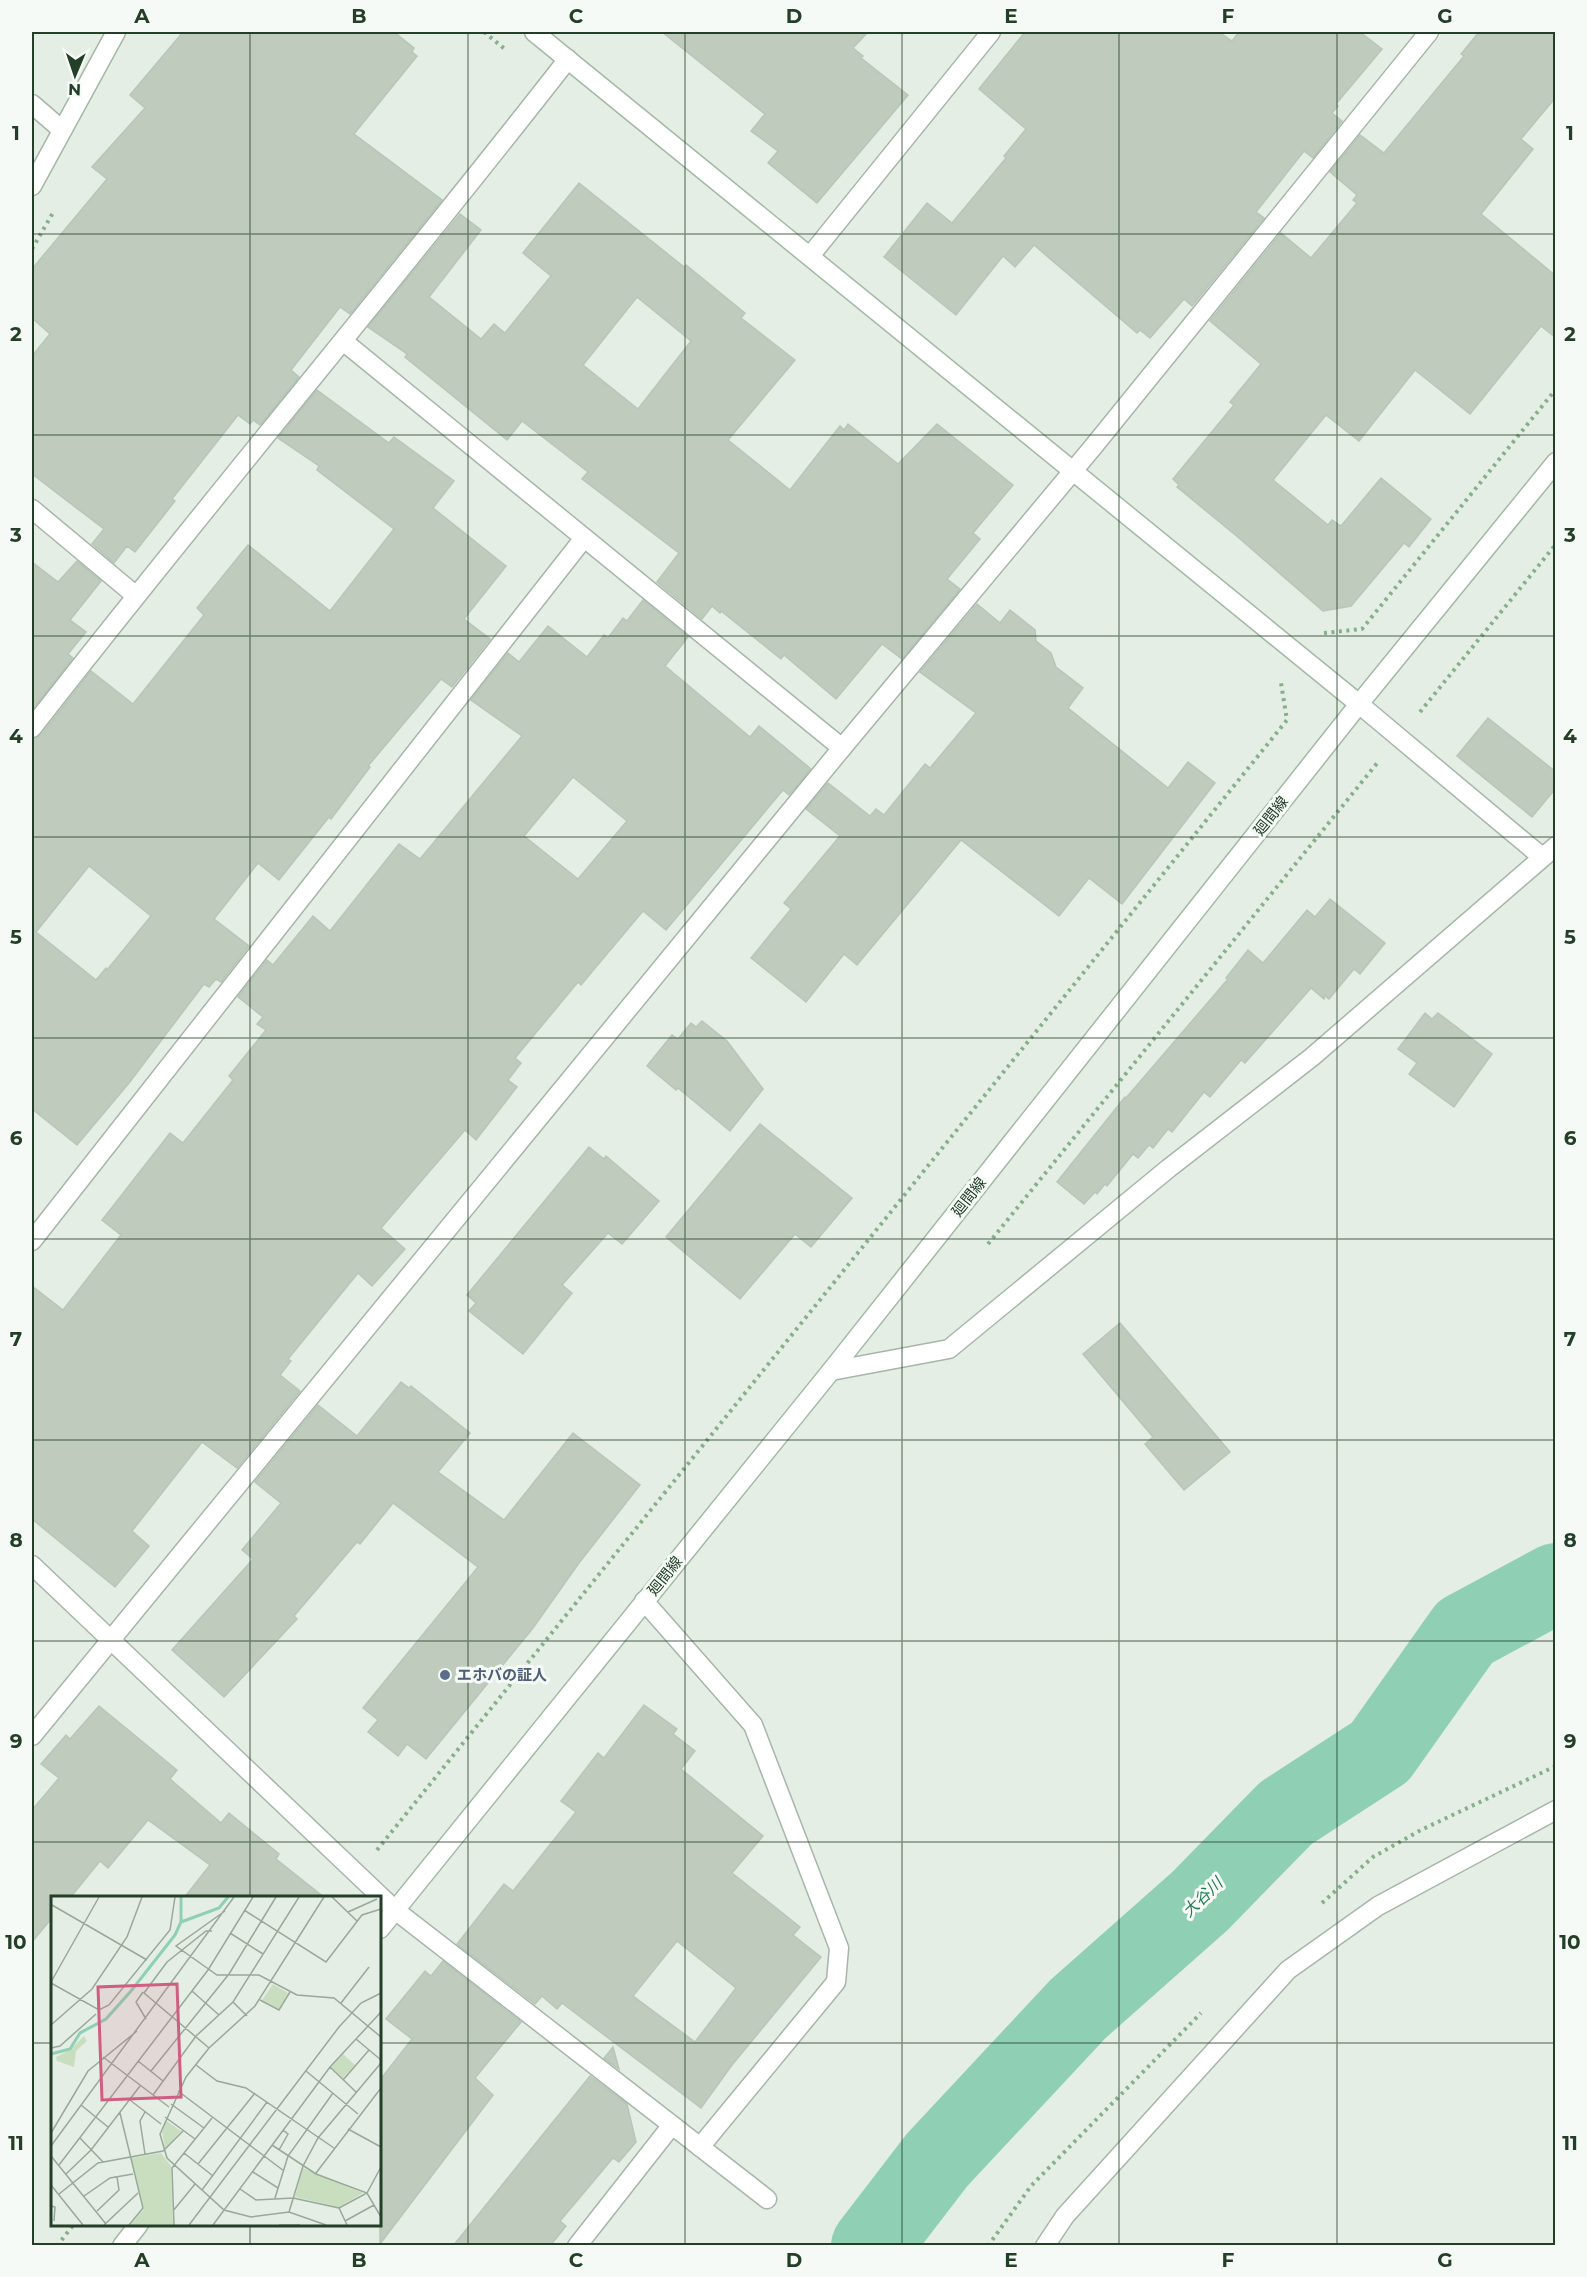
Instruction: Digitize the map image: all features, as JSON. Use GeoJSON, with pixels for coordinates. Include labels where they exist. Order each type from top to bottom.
{"type":"FeatureCollection","features":[{"type":"Feature","properties":{"kind":"street"},"geometry":{"type":"LineString","coordinates":[[32,186],[116,32]]}},
{"type":"Feature","properties":{"kind":"street"},"geometry":{"type":"LineString","coordinates":[[534,32],[1399,737],[1549,851],[1312,1057],[1169,1168],[949,1349],[831,1371]]}},
{"type":"Feature","properties":{"kind":"street"},"geometry":{"type":"LineString","coordinates":[[810,256],[991,32]]}},
{"type":"Feature","properties":{"kind":"street"},"geometry":{"type":"LineString","coordinates":[[32,1736],[842,748],[1073,471],[1429,32]]}},
{"type":"Feature","properties":{"kind":"street"},"geometry":{"type":"LineString","coordinates":[[32,728],[135,595],[343,341],[568,60]]}},
{"type":"Feature","properties":{"kind":"street"},"geometry":{"type":"LineString","coordinates":[[32,104],[62,130]]}},
{"type":"Feature","properties":{"kind":"street"},"geometry":{"type":"LineString","coordinates":[[343,341],[842,748]]}},
{"type":"Feature","properties":{"kind":"street","name":"廻間線"},"geometry":{"type":"LineString","coordinates":[[381,1928],[831,1371],[1359,704],[1556,462]]}},
{"type":"Feature","properties":{"kind":"street"},"geometry":{"type":"LineString","coordinates":[[32,509],[135,595]]}},
{"type":"Feature","properties":{"kind":"street"},"geometry":{"type":"LineString","coordinates":[[32,1241],[584,538]]}},
{"type":"Feature","properties":{"kind":"street"},"geometry":{"type":"LineString","coordinates":[[32,1565],[380,1896]]}},
{"type":"Feature","properties":{"kind":"street"},"geometry":{"type":"LineString","coordinates":[[644,1601],[753,1725],[839,1948],[836,1982],[700,2147]]}},
{"type":"Feature","properties":{"kind":"street"},"geometry":{"type":"LineString","coordinates":[[1044,2246],[1065,2216],[1288,1970],[1378,1906],[1556,1810]]}},
{"type":"Feature","properties":{"kind":"street"},"geometry":{"type":"LineString","coordinates":[[381,1897],[395,1910],[768,2199]]}},
{"type":"Feature","properties":{"kind":"street"},"geometry":{"type":"LineString","coordinates":[[577,2246],[672,2125]]}},
{"type":"Feature","properties":{"kind":"street"},"geometry":{"type":"LineString","coordinates":[[122,2246],[137,2226]]}},
{"type":"Feature","properties":{"kind":"path"},"geometry":{"type":"LineString","coordinates":[[1315,626],[1324,633],[1362,629],[1556,389]]}},
{"type":"Feature","properties":{"kind":"path"},"geometry":{"type":"LineString","coordinates":[[988,1244],[1556,544]]}},
{"type":"Feature","properties":{"kind":"path"},"geometry":{"type":"LineString","coordinates":[[357,1874],[1287,720],[1280,680]]}},
{"type":"Feature","properties":{"kind":"path"},"geometry":{"type":"LineString","coordinates":[[57,2246],[72,2226]]}},
{"type":"Feature","properties":{"kind":"building"},"geometry":{"type":"Polygon","coordinates":[[[183,32],[394,32],[414,48],[412,52],[417,56],[354,134],[442,200],[350,314],[340,307],[291,370],[299,377],[260,425],[253,420],[250,424],[238,415],[172,499],[175,501],[135,552],[127,546],[114,563],[92,544],[104,529],[32,474],[32,356],[50,334],[32,318],[32,269],[107,179],[92,167],[145,108],[130,95],[183,32]]]}},
{"type":"Feature","properties":{"kind":"building"},"geometry":{"type":"Polygon","coordinates":[[[662,32],[868,32],[853,48],[863,56],[861,58],[908,95],[817,203],[768,163],[778,151],[751,131],[765,114],[662,32]]]}},
{"type":"Feature","properties":{"kind":"building"},"geometry":{"type":"Polygon","coordinates":[[[1025,32],[1219,32],[1232,41],[1239,32],[1360,32],[1382,49],[1336,104],[1338,106],[1332,113],[1342,121],[1313,158],[1304,151],[1256,212],[1264,218],[1192,306],[1184,299],[1150,338],[1140,330],[1137,333],[1034,245],[1015,267],[1003,256],[956,315],[884,257],[927,203],[952,223],[1006,158],[1004,156],[1026,129],[979,89],[1025,32]]]}},
{"type":"Feature","properties":{"kind":"building"},"geometry":{"type":"Polygon","coordinates":[[[1479,32],[1556,32],[1556,97],[1521,139],[1533,149],[1481,214],[1556,276],[1556,338],[1541,326],[1470,414],[1415,370],[1359,441],[1326,415],[1273,480],[1328,525],[1332,520],[1341,526],[1381,478],[1431,519],[1409,547],[1404,543],[1351,606],[1323,611],[1177,487],[1179,485],[1173,479],[1234,405],[1230,402],[1261,364],[1210,321],[1281,233],[1311,258],[1357,203],[1353,200],[1357,195],[1330,172],[1360,135],[1384,153],[1464,56],[1461,54],[1479,32]]]}},
{"type":"Feature","properties":{"kind":"building"},"geometry":{"type":"Polygon","coordinates":[[[579,183],[745,313],[741,318],[795,360],[728,440],[790,490],[840,426],[844,430],[848,424],[898,464],[937,424],[1013,485],[973,533],[980,539],[947,579],[960,589],[902,659],[882,644],[836,699],[784,655],[781,659],[721,611],[720,613],[712,606],[702,619],[657,582],[679,553],[582,479],[588,472],[522,421],[507,440],[405,357],[407,354],[368,327],[460,214],[481,230],[429,297],[481,339],[494,324],[505,333],[551,276],[523,253],[579,183]],[[637,297],[583,365],[638,409],[691,341],[637,297]]]}},
{"type":"Feature","properties":{"kind":"building"},"geometry":{"type":"Polygon","coordinates":[[[317,390],[389,443],[394,437],[454,481],[433,508],[506,566],[464,619],[490,639],[452,687],[441,679],[368,766],[370,767],[331,819],[329,817],[279,880],[258,863],[214,919],[249,946],[221,982],[216,979],[209,987],[204,984],[129,1083],[77,1145],[32,1109],[32,739],[41,735],[91,671],[133,704],[204,615],[197,608],[248,545],[330,611],[394,529],[317,470],[319,466],[278,438],[317,390]],[[89,866],[36,932],[96,980],[106,968],[107,970],[151,916],[89,866]]]}},
{"type":"Feature","properties":{"kind":"building"},"geometry":{"type":"Polygon","coordinates":[[[77,561],[101,581],[70,620],[86,632],[68,654],[73,658],[32,710],[32,562],[58,582],[77,561]]]}},
{"type":"Feature","properties":{"kind":"building"},"geometry":{"type":"Polygon","coordinates":[[[643,600],[688,637],[665,666],[750,737],[759,726],[811,769],[789,795],[783,790],[666,930],[643,911],[581,985],[578,982],[515,1058],[521,1063],[508,1080],[517,1087],[476,1140],[465,1130],[381,1228],[405,1249],[372,1286],[358,1273],[288,1359],[291,1361],[280,1375],[300,1391],[237,1468],[202,1442],[132,1531],[149,1546],[115,1587],[32,1519],[32,1286],[63,1310],[121,1235],[102,1220],[170,1133],[183,1143],[233,1080],[229,1076],[266,1030],[257,1024],[263,1017],[238,997],[267,960],[273,965],[313,916],[330,931],[399,844],[420,859],[522,736],[471,700],[508,653],[519,662],[548,626],[587,657],[604,635],[608,638],[623,618],[627,621],[643,600]],[[573,777],[524,836],[578,879],[627,821],[573,777]]]}},
{"type":"Feature","properties":{"kind":"building"},"geometry":{"type":"Polygon","coordinates":[[[977,604],[1000,623],[1010,610],[1035,630],[1036,641],[1051,653],[1056,667],[1083,688],[1068,708],[1168,788],[1188,762],[1215,783],[1122,904],[1089,878],[1059,916],[961,840],[857,965],[844,954],[806,1002],[751,958],[791,909],[784,903],[840,836],[806,809],[828,783],[870,816],[876,809],[884,815],[925,764],[930,768],[976,713],[920,672],[977,604]]]}},
{"type":"Feature","properties":{"kind":"building"},"geometry":{"type":"Polygon","coordinates":[[[1488,718],[1556,772],[1556,788],[1532,817],[1457,756],[1488,718]]]}},
{"type":"Feature","properties":{"kind":"building"},"geometry":{"type":"Polygon","coordinates":[[[1330,899],[1385,943],[1360,974],[1354,969],[1329,999],[1325,996],[1324,999],[1311,988],[1245,1063],[1241,1060],[1210,1097],[1204,1092],[1172,1132],[1168,1129],[1153,1148],[1149,1145],[1138,1158],[1133,1154],[1107,1186],[1105,1184],[1084,1204],[1057,1182],[1125,1097],[1228,979],[1226,978],[1248,950],[1263,963],[1307,910],[1315,917],[1330,899]]]}},
{"type":"Feature","properties":{"kind":"building"},"geometry":{"type":"Polygon","coordinates":[[[1425,1013],[1432,1019],[1438,1013],[1492,1054],[1454,1107],[1409,1074],[1417,1063],[1398,1049],[1425,1013]]]}},
{"type":"Feature","properties":{"kind":"building"},"geometry":{"type":"Polygon","coordinates":[[[702,1021],[727,1041],[763,1089],[730,1131],[647,1066],[672,1035],[678,1039],[691,1023],[696,1027],[702,1021]]]}},
{"type":"Feature","properties":{"kind":"building"},"geometry":{"type":"Polygon","coordinates":[[[760,1124],[852,1198],[811,1247],[795,1234],[740,1299],[666,1237],[760,1124]]]}},
{"type":"Feature","properties":{"kind":"building"},"geometry":{"type":"Polygon","coordinates":[[[589,1147],[604,1159],[606,1156],[659,1201],[622,1244],[608,1233],[562,1285],[572,1293],[523,1354],[469,1311],[476,1303],[467,1295],[589,1147]]]}},
{"type":"Feature","properties":{"kind":"building"},"geometry":{"type":"Polygon","coordinates":[[[1120,1323],[1230,1452],[1184,1490],[1145,1444],[1153,1437],[1083,1354],[1120,1323]]]}},
{"type":"Feature","properties":{"kind":"building"},"geometry":{"type":"Polygon","coordinates":[[[401,1382],[409,1388],[411,1386],[470,1433],[438,1472],[504,1520],[573,1433],[640,1485],[579,1563],[533,1628],[426,1759],[407,1744],[398,1756],[368,1732],[378,1720],[363,1708],[478,1567],[393,1503],[360,1544],[357,1542],[294,1616],[297,1619],[224,1697],[172,1650],[253,1559],[242,1550],[281,1503],[255,1482],[318,1405],[357,1436],[401,1382]]]}},
{"type":"Feature","properties":{"kind":"building"},"geometry":{"type":"Polygon","coordinates":[[[644,1705],[677,1729],[673,1734],[695,1751],[681,1769],[763,1836],[732,1873],[800,1927],[793,1935],[821,1957],[732,2065],[701,2108],[562,2003],[557,2009],[542,1996],[535,2004],[457,1944],[504,1884],[513,1891],[576,1812],[561,1801],[598,1753],[604,1758],[644,1705]],[[677,1941],[633,1996],[695,2042],[736,1988],[677,1941]]]}},
{"type":"Feature","properties":{"kind":"building"},"geometry":{"type":"Polygon","coordinates":[[[99,1706],[177,1770],[170,1779],[221,1823],[229,1813],[279,1854],[276,1859],[322,1896],[186,1896],[210,1865],[148,1820],[108,1868],[100,1861],[72,1896],[51,1896],[51,1919],[32,1942],[32,1810],[59,1778],[41,1764],[66,1735],[70,1739],[99,1706]]]}},
{"type":"Feature","properties":{"kind":"building"},"geometry":{"type":"Polygon","coordinates":[[[443,1961],[521,2022],[475,2078],[493,2095],[380,2244],[381,2079],[412,2039],[386,2019],[425,1971],[431,1976],[443,1961]]]}},
{"type":"Feature","properties":{"kind":"building"},"geometry":{"type":"Polygon","coordinates":[[[613,2047],[619,2069],[604,2058],[613,2047]]]}},
{"type":"Feature","properties":{"kind":"building"},"geometry":{"type":"Polygon","coordinates":[[[590,2076],[627,2104],[636,2142],[619,2162],[613,2158],[560,2221],[566,2226],[550,2246],[453,2246],[590,2076]]]}},
{"type":"Feature","properties":{"kind":"waterway","name":"大谷川"},"geometry":{"type":"LineString","coordinates":[[871,2246],[937,2160],[1078,2009],[1200,1901],[1286,1813],[1380,1752],[1465,1632],[1556,1583]]}},
{"type":"Feature","properties":{"kind":"place","name":"エホバの証人"},"geometry":{"type":"Point","coordinates":[445,1675]}}]}
